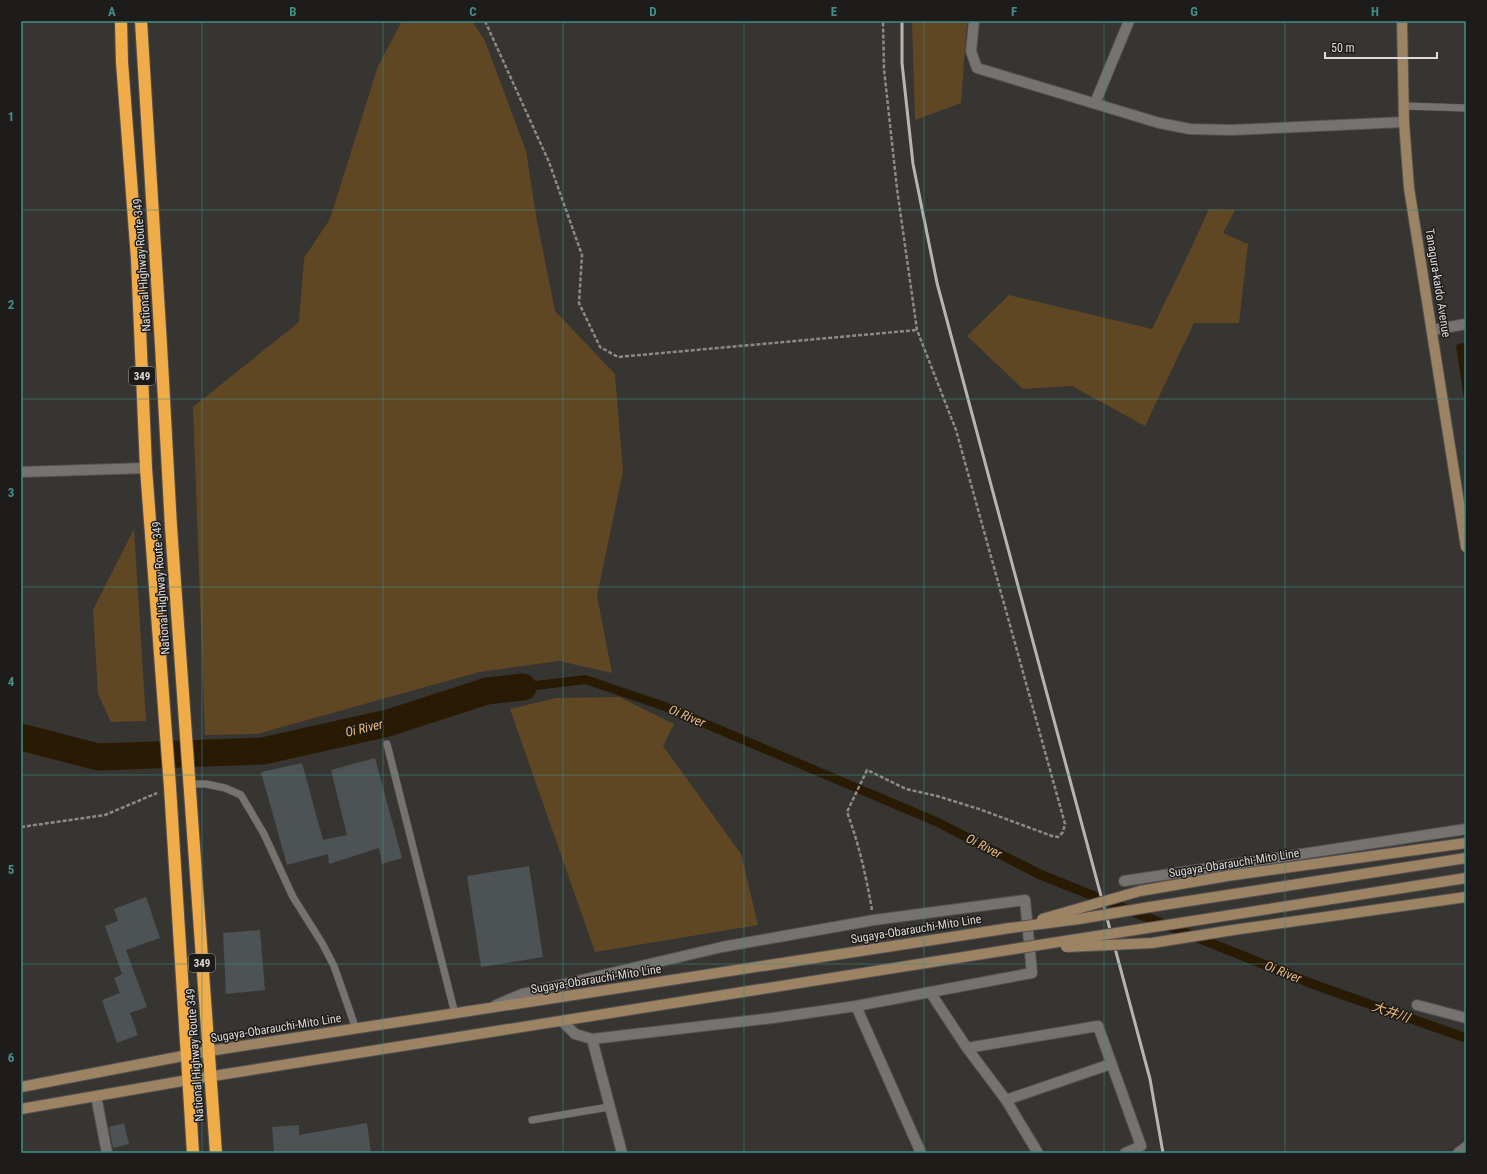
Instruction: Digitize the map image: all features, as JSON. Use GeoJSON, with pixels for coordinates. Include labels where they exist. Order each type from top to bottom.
{"type":"FeatureCollection","features":[{"type":"Feature","properties":{"kind":"highway","name":"National Highway Route 349"},"geometry":{"type":"LineString","coordinates":[[121,21],[122,62],[137,258],[146,468],[170,787],[193,1153]]}},
{"type":"Feature","properties":{"kind":"highway","name":"National Highway Route 349"},"geometry":{"type":"LineString","coordinates":[[141,21],[162,353],[171,527],[216,1153]]}},
{"type":"Feature","properties":{"kind":"main road","name":"Tanagura-kaido Avenue"},"geometry":{"type":"LineString","coordinates":[[1402,21],[1404,122],[1409,188],[1466,548]]}},
{"type":"Feature","properties":{"kind":"main road","name":"Sugaya-Obarauchi-Mito Line"},"geometry":{"type":"LineString","coordinates":[[1010,928],[1140,891],[1227,876],[1466,843]]}},
{"type":"Feature","properties":{"kind":"main road","name":"Sugaya-Obarauchi-Mito Line"},"geometry":{"type":"LineString","coordinates":[[21,1087],[187,1055],[1010,928],[1079,919],[1280,886],[1466,858]]}},
{"type":"Feature","properties":{"kind":"main road"},"geometry":{"type":"LineString","coordinates":[[21,1109],[188,1080],[1466,878]]}},
{"type":"Feature","properties":{"kind":"main road"},"geometry":{"type":"LineString","coordinates":[[1014,950],[1152,943],[1233,930],[1466,898]]}},
{"type":"Feature","properties":{"kind":"street"},"geometry":{"type":"LineString","coordinates":[[974,21],[971,51],[977,68],[1158,123],[1190,129],[1232,130],[1404,122]]}},
{"type":"Feature","properties":{"kind":"street"},"geometry":{"type":"LineString","coordinates":[[1094,103],[1128,21]]}},
{"type":"Feature","properties":{"kind":"street"},"geometry":{"type":"LineString","coordinates":[[1432,330],[1466,324]]}},
{"type":"Feature","properties":{"kind":"street"},"geometry":{"type":"LineString","coordinates":[[21,472],[146,468]]}},
{"type":"Feature","properties":{"kind":"street"},"geometry":{"type":"LineString","coordinates":[[1124,881],[1466,830]]}},
{"type":"Feature","properties":{"kind":"street"},"geometry":{"type":"LineString","coordinates":[[487,1009],[522,994],[722,947],[874,920],[1025,900],[1032,973],[856,1006],[773,1018],[592,1039],[575,1034],[562,1021]]}},
{"type":"Feature","properties":{"kind":"street"},"geometry":{"type":"LineString","coordinates":[[930,992],[967,1048],[1006,1100],[1038,1153]]}},
{"type":"Feature","properties":{"kind":"street"},"geometry":{"type":"LineString","coordinates":[[1417,1005],[1466,1018]]}},
{"type":"Feature","properties":{"kind":"street"},"geometry":{"type":"LineString","coordinates":[[856,1006],[921,1153]]}},
{"type":"Feature","properties":{"kind":"street"},"geometry":{"type":"LineString","coordinates":[[967,1048],[1098,1026],[1141,1146],[1125,1153]]}},
{"type":"Feature","properties":{"kind":"street"},"geometry":{"type":"LineString","coordinates":[[592,1039],[622,1153]]}},
{"type":"Feature","properties":{"kind":"street"},"geometry":{"type":"LineString","coordinates":[[1006,1100],[1112,1064]]}},
{"type":"Feature","properties":{"kind":"street"},"geometry":{"type":"LineString","coordinates":[[96,1096],[107,1153]]}},
{"type":"Feature","properties":{"kind":"street"},"geometry":{"type":"LineString","coordinates":[[1458,1153],[1466,1147]]}},
{"type":"Feature","properties":{"kind":"lane"},"geometry":{"type":"LineString","coordinates":[[1404,106],[1466,108]]}},
{"type":"Feature","properties":{"kind":"lane"},"geometry":{"type":"LineString","coordinates":[[387,744],[455,1014]]}},
{"type":"Feature","properties":{"kind":"lane"},"geometry":{"type":"LineString","coordinates":[[189,779],[225,788],[241,795],[264,834],[293,897],[322,943],[334,966],[356,1029]]}},
{"type":"Feature","properties":{"kind":"lane"},"geometry":{"type":"LineString","coordinates":[[532,1120],[609,1107]]}},
{"type":"Feature","properties":{"kind":"path"},"geometry":{"type":"LineString","coordinates":[[485,21],[549,162],[582,255],[578,303],[600,347],[618,357],[917,330]]}},
{"type":"Feature","properties":{"kind":"path"},"geometry":{"type":"LineString","coordinates":[[874,920],[863,864],[855,833],[847,812],[867,770],[906,789],[937,796],[979,809],[1052,836],[1058,836],[1063,832],[1065,824],[956,430],[917,330],[895,174],[884,69],[883,21]]}},
{"type":"Feature","properties":{"kind":"path"},"geometry":{"type":"LineString","coordinates":[[21,827],[105,815],[170,787]]}},
{"type":"Feature","properties":{"kind":"shaded area"},"geometry":{"type":"Polygon","coordinates":[[[402,21],[472,21],[485,41],[526,151],[537,221],[555,311],[615,374],[623,471],[597,596],[612,673],[559,661],[479,672],[257,734],[205,735],[193,407],[299,322],[304,258],[330,219],[378,66],[402,21]]]}},
{"type":"Feature","properties":{"kind":"shaded area"},"geometry":{"type":"Polygon","coordinates":[[[912,21],[967,21],[961,103],[915,120],[912,21]]]}},
{"type":"Feature","properties":{"kind":"shaded area"},"geometry":{"type":"Polygon","coordinates":[[[1209,209],[1235,210],[1223,233],[1248,244],[1239,323],[1194,323],[1145,426],[1072,386],[1023,389],[967,336],[1009,295],[1152,329],[1209,209]]]}},
{"type":"Feature","properties":{"kind":"shaded area"},"geometry":{"type":"Polygon","coordinates":[[[134,529],[146,721],[111,722],[98,694],[93,610],[134,529]]]}},
{"type":"Feature","properties":{"kind":"shaded area"},"geometry":{"type":"Polygon","coordinates":[[[619,697],[674,724],[663,746],[741,854],[758,925],[595,952],[510,709],[556,698],[619,697]]]}},
{"type":"Feature","properties":{"kind":"water"},"geometry":{"type":"Polygon","coordinates":[[[1466,342],[1466,413],[1456,345],[1466,342]]]}},
{"type":"Feature","properties":{"kind":"water","name":"大井川"},"geometry":{"type":"Polygon","coordinates":[[[586,675],[668,703],[939,818],[1042,870],[1318,981],[1466,1033],[1466,1043],[1315,990],[1038,879],[935,826],[664,711],[585,684],[487,696],[485,687],[586,675]]]}},
{"type":"Feature","properties":{"kind":"building"},"geometry":{"type":"Polygon","coordinates":[[[375,758],[402,858],[382,864],[379,848],[329,864],[328,854],[287,865],[261,772],[302,763],[323,840],[347,835],[331,770],[375,758]]]}},
{"type":"Feature","properties":{"kind":"building"},"geometry":{"type":"Polygon","coordinates":[[[529,866],[543,957],[481,967],[467,876],[529,866]]]}},
{"type":"Feature","properties":{"kind":"building"},"geometry":{"type":"Polygon","coordinates":[[[146,897],[160,938],[126,950],[147,1007],[130,1013],[138,1035],[117,1043],[102,1000],[120,993],[114,978],[122,974],[105,926],[118,921],[114,909],[146,897]]]}},
{"type":"Feature","properties":{"kind":"building"},"geometry":{"type":"Polygon","coordinates":[[[260,930],[265,990],[226,994],[223,933],[260,930]]]}},
{"type":"Feature","properties":{"kind":"building"},"geometry":{"type":"Polygon","coordinates":[[[124,1123],[129,1144],[113,1148],[109,1127],[124,1123]]]}},
{"type":"Feature","properties":{"kind":"building"},"geometry":{"type":"Polygon","coordinates":[[[367,1123],[371,1153],[274,1153],[272,1127],[299,1125],[299,1135],[367,1123]]]}},
{"type":"Feature","properties":{"kind":"waterway","name":"Oi River"},"geometry":{"type":"LineString","coordinates":[[21,737],[98,757],[263,751],[388,723],[487,691],[523,687]]}},
{"type":"Feature","properties":{"kind":"railway"},"geometry":{"type":"LineString","coordinates":[[902,21],[902,63],[913,164],[937,283],[1150,1079],[1163,1153]]}}]}
